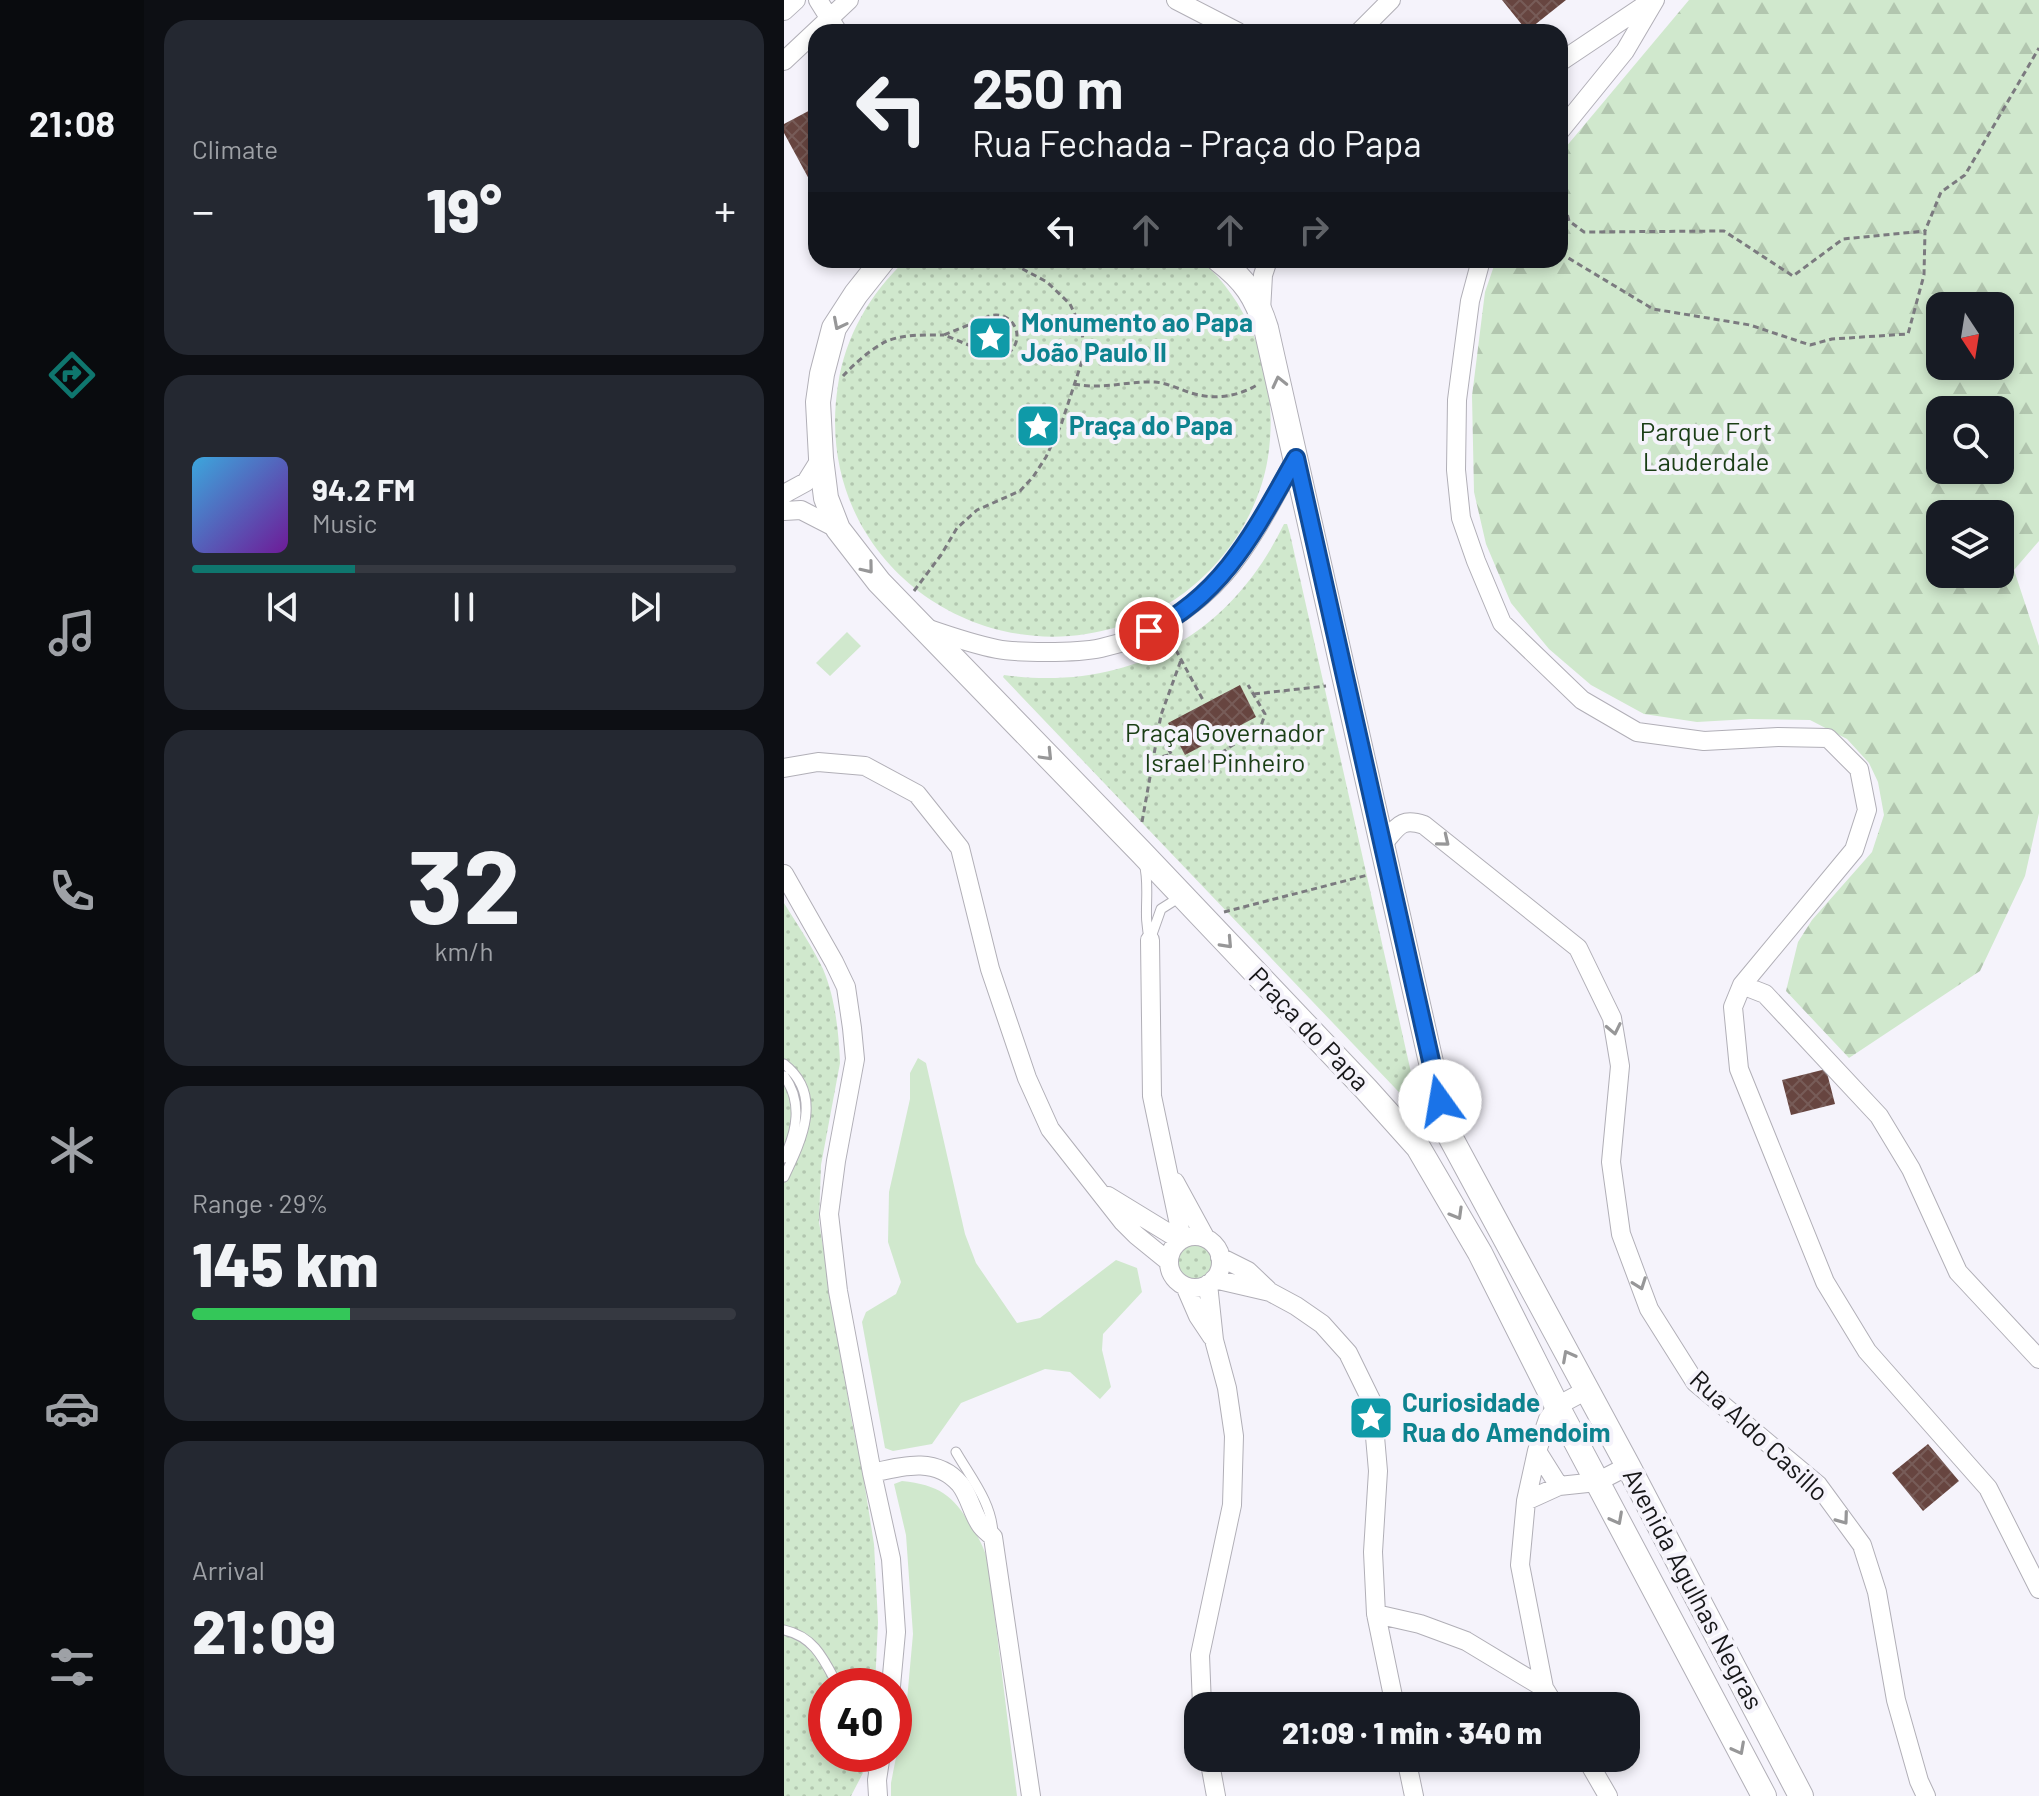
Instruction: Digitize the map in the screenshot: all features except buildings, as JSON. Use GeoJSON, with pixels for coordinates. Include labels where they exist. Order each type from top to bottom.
{"type":"FeatureCollection","features":[{"type":"Feature","properties":{"kind":"street"},"geometry":{"type":"LineString","coordinates":[[784,11],[796,0]]}},
{"type":"Feature","properties":{"kind":"street"},"geometry":{"type":"LineString","coordinates":[[818,0],[833,24]]}},
{"type":"Feature","properties":{"kind":"street"},"geometry":{"type":"LineString","coordinates":[[835,24],[849,0]]}},
{"type":"Feature","properties":{"kind":"street"},"geometry":{"type":"LineString","coordinates":[[1176,0],[1222,24]]}},
{"type":"Feature","properties":{"kind":"street"},"geometry":{"type":"LineString","coordinates":[[1367,24],[1391,0]]}},
{"type":"Feature","properties":{"kind":"street"},"geometry":{"type":"LineString","coordinates":[[1568,57],[1654,0]]}},
{"type":"Feature","properties":{"kind":"street"},"geometry":{"type":"LineString","coordinates":[[1568,121],[1625,51],[1654,0]]}},
{"type":"Feature","properties":{"kind":"street"},"geometry":{"type":"LineString","coordinates":[[784,61],[808,44]]}},
{"type":"Feature","properties":{"kind":"street","name":"Praça do Papa"},"geometry":{"type":"LineString","coordinates":[[877,268],[834,328],[822,374],[818,402],[821,458],[826,498],[838,529],[879,582],[1141,841],[1182,895],[1418,1147]]}},
{"type":"Feature","properties":{"kind":"street"},"geometry":{"type":"LineString","coordinates":[[1228,268],[1247,285],[1261,314],[1278,377],[1446,1129],[1418,1147]]}},
{"type":"Feature","properties":{"kind":"street"},"geometry":{"type":"LineString","coordinates":[[1261,314],[1265,268]]}},
{"type":"Feature","properties":{"kind":"street"},"geometry":{"type":"LineString","coordinates":[[1479,268],[1470,301],[1457,400],[1456,470],[1461,518],[1502,623],[1582,700],[1637,732],[1704,741],[1828,738],[1859,769],[1867,810],[1854,850],[1742,985],[1733,1007],[1739,1069],[1825,1282],[1867,1351],[1988,1488],[2039,1589]]}},
{"type":"Feature","properties":{"kind":"street"},"geometry":{"type":"LineString","coordinates":[[784,494],[806,482],[821,458]]}},
{"type":"Feature","properties":{"kind":"street"},"geometry":{"type":"LineString","coordinates":[[923,627],[999,650],[1033,652],[1101,648],[1133,638],[1164,623],[1200,597],[1225,573],[1250,539],[1296,458]]}},
{"type":"Feature","properties":{"kind":"street"},"geometry":{"type":"LineString","coordinates":[[784,511],[801,510],[838,529]]}},
{"type":"Feature","properties":{"kind":"street"},"geometry":{"type":"LineString","coordinates":[[784,768],[818,762],[865,766],[917,794],[960,848],[990,969],[1027,1078],[1050,1129],[1095,1188],[1136,1235],[1168,1261],[1173,1276],[1185,1286],[1193,1288],[1211,1282],[1270,1292]]}},
{"type":"Feature","properties":{"kind":"street","name":"Rua Aldo Casillo"},"geometry":{"type":"LineString","coordinates":[[1382,845],[1400,825],[1411,821],[1424,825],[1578,948],[1612,1018],[1620,1066],[1611,1162],[1621,1234],[1649,1309],[1695,1382],[1818,1485],[1862,1545],[1877,1592],[1896,1700],[1926,1796]]}},
{"type":"Feature","properties":{"kind":"street"},"geometry":{"type":"LineString","coordinates":[[784,874],[846,987],[852,1028],[854,1068],[829,1214],[838,1291],[891,1559],[896,1632],[893,1668]]}},
{"type":"Feature","properties":{"kind":"street"},"geometry":{"type":"LineString","coordinates":[[1150,940],[1152,1096],[1181,1240]]}},
{"type":"Feature","properties":{"kind":"street"},"geometry":{"type":"LineString","coordinates":[[1742,985],[1765,994],[1879,1116],[1911,1169],[1958,1272],[2039,1359]]}},
{"type":"Feature","properties":{"kind":"street","name":"Avenida Agulhas Negras"},"geometry":{"type":"LineString","coordinates":[[1446,1129],[1801,1796]]}},
{"type":"Feature","properties":{"kind":"street","name":"Avenida Agulhas Negras"},"geometry":{"type":"LineString","coordinates":[[1418,1147],[1480,1253],[1557,1406],[1764,1796]]}},
{"type":"Feature","properties":{"kind":"street"},"geometry":{"type":"LineString","coordinates":[[1165,1162],[1205,1237],[1218,1249],[1219,1272],[1211,1282],[1214,1340],[1227,1388],[1234,1436],[1232,1505],[1200,1655],[1201,1692]]}},
{"type":"Feature","properties":{"kind":"street"},"geometry":{"type":"LineString","coordinates":[[1095,1188],[1181,1240]]}},
{"type":"Feature","properties":{"kind":"street"},"geometry":{"type":"LineString","coordinates":[[1168,1261],[1174,1246],[1181,1240],[1196,1235],[1205,1237]]}},
{"type":"Feature","properties":{"kind":"street"},"geometry":{"type":"LineString","coordinates":[[1220,1257],[1248,1271],[1270,1292],[1322,1324],[1348,1353],[1372,1402],[1378,1471],[1373,1552],[1376,1614],[1392,1692]]}},
{"type":"Feature","properties":{"kind":"street"},"geometry":{"type":"LineString","coordinates":[[1185,1286],[1198,1316],[1214,1340]]}},
{"type":"Feature","properties":{"kind":"street"},"geometry":{"type":"LineString","coordinates":[[1546,1692],[1520,1565],[1526,1501],[1548,1419],[1557,1406],[1587,1390]]}},
{"type":"Feature","properties":{"kind":"street"},"geometry":{"type":"LineString","coordinates":[[1537,1451],[1559,1486]]}},
{"type":"Feature","properties":{"kind":"street"},"geometry":{"type":"LineString","coordinates":[[872,1473],[909,1465],[930,1466],[946,1474],[960,1485],[980,1525],[993,1537],[1031,1796]]}},
{"type":"Feature","properties":{"kind":"street"},"geometry":{"type":"LineString","coordinates":[[1526,1501],[1559,1486],[1597,1482],[1628,1466]]}},
{"type":"Feature","properties":{"kind":"street"},"geometry":{"type":"LineString","coordinates":[[1376,1614],[1420,1624],[1466,1641],[1544,1688]]}},
{"type":"Feature","properties":{"kind":"street"},"geometry":{"type":"LineString","coordinates":[[1212,1772],[1216,1796]]}},
{"type":"Feature","properties":{"kind":"street"},"geometry":{"type":"LineString","coordinates":[[1409,1772],[1414,1796]]}},
{"type":"Feature","properties":{"kind":"street"},"geometry":{"type":"LineString","coordinates":[[1594,1772],[1608,1796]]}},
{"type":"Feature","properties":{"kind":"lane"},"geometry":{"type":"LineString","coordinates":[[1141,841],[1147,873],[1146,927],[1150,940]]}},
{"type":"Feature","properties":{"kind":"lane"},"geometry":{"type":"LineString","coordinates":[[1150,940],[1161,909],[1182,895]]}},
{"type":"Feature","properties":{"kind":"lane"},"geometry":{"type":"LineString","coordinates":[[784,1064],[796,1076],[803,1090],[806,1121],[799,1147],[784,1177]]}},
{"type":"Feature","properties":{"kind":"lane"},"geometry":{"type":"LineString","coordinates":[[784,1076],[793,1092],[797,1118],[784,1158]]}},
{"type":"Feature","properties":{"kind":"lane"},"geometry":{"type":"LineString","coordinates":[[956,1452],[983,1497],[992,1520],[993,1537]]}},
{"type":"Feature","properties":{"kind":"lane"},"geometry":{"type":"LineString","coordinates":[[784,1630],[812,1642],[827,1668]]}},
{"type":"Feature","properties":{"kind":"path"},"geometry":{"type":"LineString","coordinates":[[1568,258],[1653,309],[1750,325],[1810,345],[1832,339],[1908,334],[1924,275],[1925,231],[1941,192],[1965,175],[2039,48]]}},
{"type":"Feature","properties":{"kind":"path"},"geometry":{"type":"LineString","coordinates":[[1568,217],[1584,232],[1724,231],[1793,276],[1843,239],[1925,231]]}},
{"type":"Feature","properties":{"kind":"path"},"geometry":{"type":"LineString","coordinates":[[902,605],[941,555],[957,528],[977,510],[1020,491],[1033,477],[1061,425],[1084,355],[1082,329],[1070,304],[1061,295],[1047,282],[1021,268]]}},
{"type":"Feature","properties":{"kind":"path"},"geometry":{"type":"LineString","coordinates":[[818,402],[850,368],[886,341],[908,336],[944,335],[989,316],[1002,316],[1013,323],[1017,336],[1012,348],[1000,356],[987,354],[944,335]]}},
{"type":"Feature","properties":{"kind":"path"},"geometry":{"type":"LineString","coordinates":[[981,350],[975,337],[983,319]]}},
{"type":"Feature","properties":{"kind":"path"},"geometry":{"type":"LineString","coordinates":[[1074,384],[1108,386],[1160,382],[1196,395],[1231,396],[1278,377]]}},
{"type":"Feature","properties":{"kind":"path"},"geometry":{"type":"LineString","coordinates":[[1171,641],[1203,700]]}},
{"type":"Feature","properties":{"kind":"path"},"geometry":{"type":"LineString","coordinates":[[1141,841],[1161,715],[1181,660]]}},
{"type":"Feature","properties":{"kind":"path"},"geometry":{"type":"LineString","coordinates":[[1163,740],[1180,769],[1196,770],[1261,726],[1265,714],[1248,685]]}},
{"type":"Feature","properties":{"kind":"path"},"geometry":{"type":"LineString","coordinates":[[1253,694],[1329,685]]}},
{"type":"Feature","properties":{"kind":"path"},"geometry":{"type":"LineString","coordinates":[[1153,759],[1172,754]]}},
{"type":"Feature","properties":{"kind":"path"},"geometry":{"type":"LineString","coordinates":[[1220,913],[1372,874]]}},
{"type":"Feature","properties":{"kind":"green space","name":"Parque Fort Lauderdale"},"geometry":{"type":"Polygon","coordinates":[[[1689,0],[2039,0],[2039,541],[2014,570],[2039,646],[2039,813],[2025,876],[1980,971],[1849,1058],[1786,991],[1798,942],[1812,920],[1872,852],[1884,815],[1878,782],[1869,763],[1847,739],[1810,720],[1697,722],[1644,714],[1591,685],[1549,649],[1511,603],[1486,544],[1474,492],[1472,396],[1485,292],[1493,268],[1568,268],[1568,144],[1689,0]]]}},
{"type":"Feature","properties":{"kind":"green space"},"geometry":{"type":"Polygon","coordinates":[[[898,268],[1209,268],[1236,301],[1259,350],[1266,376],[1271,430],[1258,496],[1239,533],[1214,566],[1184,593],[1122,625],[1059,637],[997,629],[940,606],[892,567],[857,516],[837,455],[841,367],[861,317],[898,268]]]}},
{"type":"Feature","properties":{"kind":"green space","name":"Praça Governador Israel Pinheiro"},"geometry":{"type":"Polygon","coordinates":[[[1284,524],[1287,524],[1290,534],[1419,1108],[1416,1110],[1003,677],[1049,678],[1092,674],[1133,664],[1170,648],[1204,625],[1235,597],[1262,563],[1284,524]]]}},
{"type":"Feature","properties":{"kind":"green space"},"geometry":{"type":"Polygon","coordinates":[[[847,632],[861,646],[830,676],[816,663],[847,632]]]}},
{"type":"Feature","properties":{"kind":"green space"},"geometry":{"type":"Polygon","coordinates":[[[784,903],[823,969],[839,1040],[840,1063],[821,1165],[819,1222],[874,1544],[878,1622],[876,1668],[808,1668],[808,1772],[863,1772],[851,1796],[784,1796],[784,903]]]}},
{"type":"Feature","properties":{"kind":"green space"},"geometry":{"type":"Polygon","coordinates":[[[918,1058],[926,1063],[965,1234],[976,1263],[1017,1323],[1040,1318],[1116,1260],[1137,1268],[1142,1292],[1103,1334],[1102,1350],[1111,1387],[1100,1399],[1070,1372],[1045,1369],[961,1403],[932,1444],[893,1451],[885,1448],[862,1322],[866,1312],[896,1294],[901,1282],[888,1242],[889,1192],[910,1099],[910,1073],[918,1058]]]}},
{"type":"Feature","properties":{"kind":"green space"},"geometry":{"type":"Polygon","coordinates":[[[1195,1242],[1209,1248],[1215,1262],[1209,1276],[1195,1282],[1181,1276],[1175,1262],[1181,1248],[1195,1242]]]}},
{"type":"Feature","properties":{"kind":"green space"},"geometry":{"type":"Polygon","coordinates":[[[902,1481],[926,1485],[944,1494],[965,1516],[981,1543],[988,1561],[1017,1796],[891,1796],[893,1772],[912,1772],[910,1668],[913,1634],[906,1535],[894,1484],[902,1481]]]}},
{"type":"Feature","properties":{"kind":"place","name":"Monumento ao Papa João Paulo II"},"geometry":{"type":"Point","coordinates":[990,338]}},
{"type":"Feature","properties":{"kind":"place","name":"Praça do Papa"},"geometry":{"type":"Point","coordinates":[1038,426]}},
{"type":"Feature","properties":{"kind":"place","name":"Curiosidade Rua do Amendoim"},"geometry":{"type":"Point","coordinates":[1371,1418]}},
{"type":"Feature","properties":{"kind":"route"},"geometry":{"type":"LineString","coordinates":[[1149,631],[1200,597],[1225,573],[1250,539],[1296,458],[1440,1101]]}}]}
